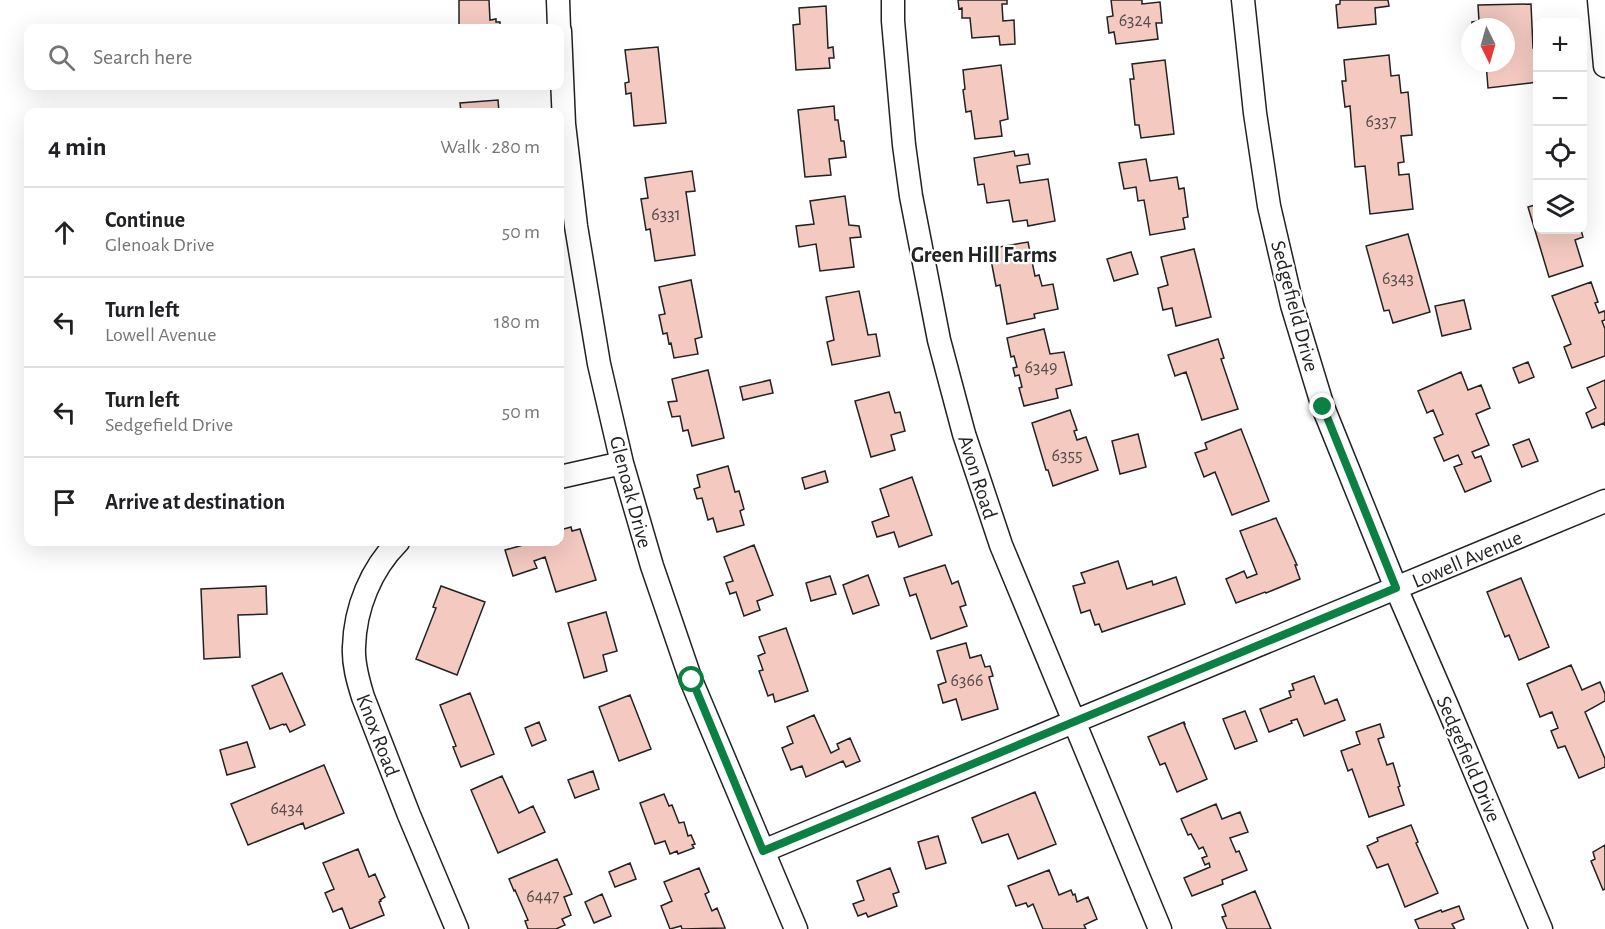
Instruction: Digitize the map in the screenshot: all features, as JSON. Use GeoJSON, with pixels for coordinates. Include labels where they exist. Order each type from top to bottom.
{"type":"FeatureCollection","features":[{"type":"Feature","properties":{"kind":"street","name":"Glenoak Drive"},"geometry":{"type":"LineString","coordinates":[[558,0],[559,24]]}},
{"type":"Feature","properties":{"kind":"street","name":"Avon Road"},"geometry":{"type":"LineString","coordinates":[[893,0],[903,134],[911,196],[939,340],[963,434],[1001,545],[1160,929]]}},
{"type":"Feature","properties":{"kind":"street","name":"Sedgefield Drive"},"geometry":{"type":"LineString","coordinates":[[1243,0],[1255,113],[1269,206],[1292,305],[1323,407],[1396,588],[1541,929]]}},
{"type":"Feature","properties":{"kind":"street"},"geometry":{"type":"LineString","coordinates":[[1599,0],[1605,66]]}},
{"type":"Feature","properties":{"kind":"street","name":"Glenoak Drive"},"geometry":{"type":"LineString","coordinates":[[562,90],[563,108]]}},
{"type":"Feature","properties":{"kind":"street","name":"Glenoak Drive"},"geometry":{"type":"LineString","coordinates":[[564,124],[576,226],[599,364],[622,463],[652,566],[692,680],[796,929]]}},
{"type":"Feature","properties":{"kind":"street"},"geometry":{"type":"LineString","coordinates":[[564,476],[622,463]]}},
{"type":"Feature","properties":{"kind":"street","name":"Lowell Avenue"},"geometry":{"type":"LineString","coordinates":[[763,851],[1605,501]]}},
{"type":"Feature","properties":{"kind":"street","name":"Knox Road"},"geometry":{"type":"LineString","coordinates":[[394,546],[385,555],[369,583],[358,615],[354,648],[357,679],[409,815],[457,929]]}},
{"type":"Feature","properties":{"kind":"building"},"geometry":{"type":"Polygon","coordinates":[[[459,0],[489,0],[490,20],[496,19],[496,22],[500,22],[500,24],[459,24],[459,0]]]}},
{"type":"Feature","properties":{"kind":"building"},"geometry":{"type":"Polygon","coordinates":[[[958,0],[1007,0],[1007,4],[1002,4],[1003,21],[1014,20],[1015,44],[1000,45],[999,36],[972,38],[970,18],[962,18],[962,8],[959,9],[958,0]]]}},
{"type":"Feature","properties":{"kind":"building"},"geometry":{"type":"Polygon","coordinates":[[[1111,0],[1142,0],[1142,4],[1160,2],[1162,23],[1156,23],[1158,39],[1116,44],[1114,32],[1109,33],[1107,17],[1113,16],[1111,0]]]}},
{"type":"Feature","properties":{"kind":"building"},"geometry":{"type":"Polygon","coordinates":[[[1340,0],[1388,0],[1389,6],[1375,8],[1376,24],[1338,28],[1336,5],[1340,4],[1340,0]]]}},
{"type":"Feature","properties":{"kind":"building"},"geometry":{"type":"Polygon","coordinates":[[[1531,4],[1533,83],[1488,88],[1487,72],[1515,72],[1515,18],[1479,18],[1478,5],[1531,4]]]}},
{"type":"Feature","properties":{"kind":"building"},"geometry":{"type":"Polygon","coordinates":[[[826,6],[828,48],[833,47],[834,58],[829,58],[830,68],[796,70],[793,25],[800,24],[799,8],[826,6]]]}},
{"type":"Feature","properties":{"kind":"building"},"geometry":{"type":"Polygon","coordinates":[[[658,47],[666,123],[634,126],[631,93],[626,94],[625,83],[629,82],[625,50],[658,47]]]}},
{"type":"Feature","properties":{"kind":"building"},"geometry":{"type":"Polygon","coordinates":[[[1389,55],[1391,76],[1399,75],[1401,93],[1408,92],[1412,135],[1401,136],[1404,162],[1398,163],[1399,175],[1409,174],[1413,209],[1370,214],[1365,166],[1355,167],[1350,106],[1345,107],[1342,81],[1346,81],[1344,60],[1389,55]]]}},
{"type":"Feature","properties":{"kind":"building"},"geometry":{"type":"Polygon","coordinates":[[[1165,60],[1174,134],[1141,138],[1139,125],[1135,125],[1130,79],[1134,79],[1132,64],[1165,60]]]}},
{"type":"Feature","properties":{"kind":"building"},"geometry":{"type":"Polygon","coordinates":[[[1001,65],[1008,119],[1000,121],[1002,136],[975,139],[971,111],[966,112],[963,70],[1001,65]]]}},
{"type":"Feature","properties":{"kind":"building"},"geometry":{"type":"Polygon","coordinates":[[[498,100],[499,108],[461,108],[460,103],[498,100]]]}},
{"type":"Feature","properties":{"kind":"building"},"geometry":{"type":"Polygon","coordinates":[[[834,106],[835,120],[838,120],[846,157],[829,159],[831,175],[805,177],[798,110],[834,106]]]}},
{"type":"Feature","properties":{"kind":"building"},"geometry":{"type":"Polygon","coordinates":[[[1014,151],[1015,156],[1028,154],[1030,164],[1017,166],[1020,183],[1048,179],[1055,221],[1028,226],[1027,220],[1013,222],[1009,200],[987,203],[984,184],[978,185],[974,158],[1014,151]]]}},
{"type":"Feature","properties":{"kind":"building"},"geometry":{"type":"Polygon","coordinates":[[[1146,159],[1150,181],[1177,177],[1179,189],[1184,188],[1188,217],[1183,218],[1185,229],[1150,235],[1144,200],[1138,201],[1136,187],[1124,189],[1119,163],[1146,159]]]}},
{"type":"Feature","properties":{"kind":"building"},"geometry":{"type":"Polygon","coordinates":[[[692,171],[695,191],[686,192],[695,255],[655,261],[650,229],[646,230],[641,199],[648,198],[645,178],[692,171]]]}},
{"type":"Feature","properties":{"kind":"building"},"geometry":{"type":"Polygon","coordinates":[[[845,196],[849,225],[859,226],[861,237],[850,238],[854,267],[820,271],[816,244],[799,247],[796,226],[814,224],[810,201],[845,196]]]}},
{"type":"Feature","properties":{"kind":"building"},"geometry":{"type":"Polygon","coordinates":[[[1533,206],[1533,224],[1528,207],[1533,206]]]}},
{"type":"Feature","properties":{"kind":"building"},"geometry":{"type":"Polygon","coordinates":[[[1408,234],[1430,312],[1393,323],[1389,310],[1384,311],[1366,246],[1408,234]]]}},
{"type":"Feature","properties":{"kind":"building"},"geometry":{"type":"Polygon","coordinates":[[[1536,234],[1582,234],[1583,237],[1575,240],[1583,266],[1549,277],[1536,234]]]}},
{"type":"Feature","properties":{"kind":"building"},"geometry":{"type":"Polygon","coordinates":[[[1028,242],[1035,276],[1039,275],[1042,286],[1053,284],[1058,309],[1034,314],[1035,318],[1007,324],[1000,285],[996,286],[991,260],[996,259],[993,248],[1028,242]]]}},
{"type":"Feature","properties":{"kind":"building"},"geometry":{"type":"Polygon","coordinates":[[[1194,249],[1211,317],[1176,326],[1172,308],[1163,310],[1158,288],[1168,285],[1161,257],[1194,249]]]}},
{"type":"Feature","properties":{"kind":"building"},"geometry":{"type":"Polygon","coordinates":[[[1131,252],[1138,274],[1114,281],[1107,259],[1131,252]]]}},
{"type":"Feature","properties":{"kind":"building"},"geometry":{"type":"Polygon","coordinates":[[[691,280],[702,337],[695,339],[698,354],[674,358],[667,333],[663,334],[659,315],[665,314],[659,287],[691,280]]]}},
{"type":"Feature","properties":{"kind":"building"},"geometry":{"type":"Polygon","coordinates":[[[1591,282],[1599,313],[1604,311],[1605,313],[1605,320],[1602,321],[1605,329],[1605,356],[1572,368],[1564,347],[1571,344],[1552,296],[1591,282]]]}},
{"type":"Feature","properties":{"kind":"building"},"geometry":{"type":"Polygon","coordinates":[[[859,291],[868,335],[876,334],[880,356],[832,365],[827,342],[834,340],[826,297],[859,291]]]}},
{"type":"Feature","properties":{"kind":"building"},"geometry":{"type":"Polygon","coordinates":[[[1464,300],[1471,329],[1442,336],[1435,306],[1464,300]]]}},
{"type":"Feature","properties":{"kind":"building"},"geometry":{"type":"Polygon","coordinates":[[[1044,329],[1050,354],[1064,352],[1072,385],[1056,389],[1058,398],[1024,406],[1019,388],[1022,387],[1019,375],[1015,376],[1013,368],[1017,367],[1014,356],[1011,357],[1007,338],[1044,329]]]}},
{"type":"Feature","properties":{"kind":"building"},"geometry":{"type":"Polygon","coordinates":[[[1218,339],[1224,358],[1221,359],[1238,409],[1202,420],[1186,372],[1175,376],[1168,355],[1218,339]]]}},
{"type":"Feature","properties":{"kind":"building"},"geometry":{"type":"Polygon","coordinates":[[[1528,362],[1534,377],[1519,383],[1513,368],[1528,362]]]}},
{"type":"Feature","properties":{"kind":"building"},"geometry":{"type":"Polygon","coordinates":[[[708,370],[724,438],[692,446],[688,430],[683,431],[680,416],[672,417],[668,402],[677,401],[672,379],[708,370]]]}},
{"type":"Feature","properties":{"kind":"building"},"geometry":{"type":"Polygon","coordinates":[[[1461,372],[1468,390],[1481,385],[1490,408],[1476,414],[1489,445],[1472,452],[1475,458],[1481,456],[1491,481],[1465,492],[1454,467],[1462,464],[1458,455],[1444,461],[1434,438],[1443,434],[1433,410],[1427,413],[1418,391],[1461,372]]]}},
{"type":"Feature","properties":{"kind":"building"},"geometry":{"type":"Polygon","coordinates":[[[770,380],[773,393],[743,400],[740,387],[770,380]]]}},
{"type":"Feature","properties":{"kind":"building"},"geometry":{"type":"Polygon","coordinates":[[[1605,380],[1605,426],[1604,423],[1592,428],[1586,413],[1596,408],[1587,388],[1605,380]]]}},
{"type":"Feature","properties":{"kind":"building"},"geometry":{"type":"Polygon","coordinates":[[[889,392],[895,413],[900,412],[905,431],[891,435],[895,450],[871,457],[855,401],[889,392]]]}},
{"type":"Feature","properties":{"kind":"building"},"geometry":{"type":"Polygon","coordinates":[[[1070,410],[1077,430],[1074,431],[1077,440],[1086,437],[1098,470],[1053,486],[1032,423],[1070,410]]]}},
{"type":"Feature","properties":{"kind":"building"},"geometry":{"type":"Polygon","coordinates":[[[1241,429],[1269,501],[1232,515],[1215,472],[1204,477],[1195,453],[1207,449],[1205,443],[1241,429]]]}},
{"type":"Feature","properties":{"kind":"building"},"geometry":{"type":"Polygon","coordinates":[[[1138,434],[1146,467],[1120,474],[1112,441],[1138,434]]]}},
{"type":"Feature","properties":{"kind":"building"},"geometry":{"type":"Polygon","coordinates":[[[1529,439],[1538,461],[1522,467],[1513,445],[1529,439]]]}},
{"type":"Feature","properties":{"kind":"building"},"geometry":{"type":"Polygon","coordinates":[[[728,466],[735,492],[739,491],[744,509],[740,511],[744,525],[717,532],[713,518],[708,520],[702,498],[697,499],[694,489],[700,487],[697,475],[728,466]]]}},
{"type":"Feature","properties":{"kind":"building"},"geometry":{"type":"Polygon","coordinates":[[[825,471],[828,482],[805,489],[802,478],[825,471]]]}},
{"type":"Feature","properties":{"kind":"building"},"geometry":{"type":"Polygon","coordinates":[[[912,477],[932,535],[899,547],[894,532],[877,537],[872,522],[889,516],[880,489],[912,477]]]}},
{"type":"Feature","properties":{"kind":"building"},"geometry":{"type":"Polygon","coordinates":[[[1276,518],[1297,565],[1295,565],[1300,579],[1236,603],[1226,579],[1244,571],[1247,578],[1257,574],[1240,531],[1276,518]]]}},
{"type":"Feature","properties":{"kind":"building"},"geometry":{"type":"Polygon","coordinates":[[[571,527],[572,531],[580,529],[596,580],[556,592],[545,557],[534,561],[537,568],[513,576],[505,550],[520,546],[564,546],[564,529],[571,527]]]}},
{"type":"Feature","properties":{"kind":"building"},"geometry":{"type":"Polygon","coordinates":[[[754,545],[773,595],[757,601],[760,610],[744,616],[736,592],[730,594],[726,583],[733,581],[724,557],[754,545]]]}},
{"type":"Feature","properties":{"kind":"building"},"geometry":{"type":"Polygon","coordinates":[[[1118,561],[1127,589],[1152,581],[1153,585],[1176,577],[1185,604],[1102,632],[1099,624],[1095,625],[1090,610],[1081,613],[1073,586],[1085,583],[1081,573],[1118,561]]]}},
{"type":"Feature","properties":{"kind":"building"},"geometry":{"type":"Polygon","coordinates":[[[945,565],[952,584],[958,581],[966,605],[960,607],[967,626],[931,639],[916,594],[910,596],[904,578],[945,565]]]}},
{"type":"Feature","properties":{"kind":"building"},"geometry":{"type":"Polygon","coordinates":[[[868,575],[879,605],[853,614],[843,585],[868,575]]]}},
{"type":"Feature","properties":{"kind":"building"},"geometry":{"type":"Polygon","coordinates":[[[830,576],[836,594],[811,601],[806,583],[830,576]]]}},
{"type":"Feature","properties":{"kind":"building"},"geometry":{"type":"Polygon","coordinates":[[[1521,578],[1549,647],[1519,660],[1509,635],[1505,637],[1487,592],[1521,578]]]}},
{"type":"Feature","properties":{"kind":"building"},"geometry":{"type":"Polygon","coordinates":[[[266,586],[267,614],[238,615],[240,657],[204,659],[201,589],[266,586]]]}},
{"type":"Feature","properties":{"kind":"building"},"geometry":{"type":"Polygon","coordinates":[[[441,586],[485,602],[457,675],[416,659],[436,608],[433,607],[441,586]]]}},
{"type":"Feature","properties":{"kind":"building"},"geometry":{"type":"Polygon","coordinates":[[[606,612],[617,651],[603,655],[607,671],[584,678],[568,623],[606,612]]]}},
{"type":"Feature","properties":{"kind":"building"},"geometry":{"type":"Polygon","coordinates":[[[786,628],[808,691],[775,702],[773,694],[768,696],[759,671],[763,670],[758,656],[765,653],[759,637],[786,628]]]}},
{"type":"Feature","properties":{"kind":"building"},"geometry":{"type":"Polygon","coordinates":[[[966,643],[970,658],[981,655],[985,667],[990,666],[993,676],[989,677],[998,709],[962,720],[956,699],[943,703],[938,685],[946,682],[937,651],[966,643]]]}},
{"type":"Feature","properties":{"kind":"building"},"geometry":{"type":"Polygon","coordinates":[[[1571,665],[1582,690],[1600,682],[1605,694],[1605,701],[1585,712],[1605,759],[1605,767],[1579,778],[1565,746],[1558,748],[1551,731],[1558,728],[1552,712],[1540,717],[1527,684],[1571,665]]]}},
{"type":"Feature","properties":{"kind":"building"},"geometry":{"type":"Polygon","coordinates":[[[282,673],[305,725],[290,732],[286,724],[270,729],[252,686],[282,673]]]}},
{"type":"Feature","properties":{"kind":"building"},"geometry":{"type":"Polygon","coordinates":[[[1314,676],[1325,704],[1337,699],[1345,720],[1304,736],[1297,719],[1269,732],[1260,709],[1291,697],[1289,691],[1294,690],[1292,684],[1314,676]]]}},
{"type":"Feature","properties":{"kind":"building"},"geometry":{"type":"Polygon","coordinates":[[[470,693],[494,754],[461,767],[453,747],[456,746],[440,705],[470,693]]]}},
{"type":"Feature","properties":{"kind":"building"},"geometry":{"type":"Polygon","coordinates":[[[630,695],[651,749],[619,761],[599,707],[630,695]]]}},
{"type":"Feature","properties":{"kind":"building"},"geometry":{"type":"Polygon","coordinates":[[[1245,711],[1257,741],[1235,749],[1223,719],[1245,711]]]}},
{"type":"Feature","properties":{"kind":"building"},"geometry":{"type":"Polygon","coordinates":[[[814,715],[831,753],[839,749],[837,744],[850,738],[860,761],[846,767],[843,761],[806,777],[802,766],[791,770],[782,748],[793,743],[787,727],[814,715]]]}},
{"type":"Feature","properties":{"kind":"building"},"geometry":{"type":"Polygon","coordinates":[[[539,722],[546,740],[532,746],[525,728],[539,722]]]}},
{"type":"Feature","properties":{"kind":"building"},"geometry":{"type":"Polygon","coordinates":[[[1184,722],[1207,779],[1177,792],[1165,763],[1160,765],[1148,737],[1184,722]]]}},
{"type":"Feature","properties":{"kind":"building"},"geometry":{"type":"Polygon","coordinates":[[[1380,724],[1384,737],[1378,739],[1387,765],[1393,763],[1404,805],[1369,817],[1352,769],[1348,771],[1341,751],[1360,744],[1356,732],[1380,724]]]}},
{"type":"Feature","properties":{"kind":"building"},"geometry":{"type":"Polygon","coordinates":[[[247,742],[255,767],[227,775],[220,750],[247,742]]]}},
{"type":"Feature","properties":{"kind":"building"},"geometry":{"type":"Polygon","coordinates":[[[324,765],[344,813],[305,829],[303,823],[248,845],[231,804],[324,765]]]}},
{"type":"Feature","properties":{"kind":"building"},"geometry":{"type":"Polygon","coordinates":[[[593,771],[599,789],[575,798],[568,780],[593,771]]]}},
{"type":"Feature","properties":{"kind":"building"},"geometry":{"type":"Polygon","coordinates":[[[502,776],[519,813],[533,806],[545,832],[498,853],[471,790],[502,776]]]}},
{"type":"Feature","properties":{"kind":"building"},"geometry":{"type":"Polygon","coordinates":[[[1035,792],[1056,844],[1018,859],[1008,834],[982,843],[972,818],[1035,792]]]}},
{"type":"Feature","properties":{"kind":"building"},"geometry":{"type":"Polygon","coordinates":[[[664,794],[669,806],[672,805],[679,823],[684,822],[688,836],[691,835],[695,844],[692,845],[694,848],[678,854],[677,851],[670,854],[665,841],[655,844],[640,803],[664,794]]]}},
{"type":"Feature","properties":{"kind":"building"},"geometry":{"type":"Polygon","coordinates":[[[1216,804],[1222,819],[1240,812],[1248,832],[1230,838],[1236,852],[1239,851],[1247,870],[1222,880],[1223,884],[1192,896],[1184,878],[1210,867],[1209,863],[1205,865],[1202,858],[1207,856],[1203,847],[1199,849],[1191,834],[1188,835],[1181,819],[1216,804]]]}},
{"type":"Feature","properties":{"kind":"building"},"geometry":{"type":"Polygon","coordinates":[[[1411,825],[1418,842],[1416,843],[1438,893],[1405,907],[1388,864],[1377,868],[1367,846],[1378,841],[1377,838],[1411,825]]]}},
{"type":"Feature","properties":{"kind":"building"},"geometry":{"type":"Polygon","coordinates":[[[938,836],[946,863],[926,869],[918,842],[938,836]]]}},
{"type":"Feature","properties":{"kind":"building"},"geometry":{"type":"Polygon","coordinates":[[[1605,845],[1605,889],[1603,890],[1591,861],[1595,859],[1593,852],[1605,845]]]}},
{"type":"Feature","properties":{"kind":"building"},"geometry":{"type":"Polygon","coordinates":[[[358,849],[369,877],[375,874],[385,897],[379,902],[384,915],[350,929],[342,908],[333,912],[325,893],[334,889],[323,863],[358,849]]]}},
{"type":"Feature","properties":{"kind":"building"},"geometry":{"type":"Polygon","coordinates":[[[557,859],[572,894],[564,897],[571,915],[562,919],[565,925],[556,929],[528,929],[525,921],[528,920],[509,879],[557,859]]]}},
{"type":"Feature","properties":{"kind":"building"},"geometry":{"type":"Polygon","coordinates":[[[630,863],[636,879],[615,887],[609,872],[630,863]]]}},
{"type":"Feature","properties":{"kind":"building"},"geometry":{"type":"Polygon","coordinates":[[[699,868],[709,892],[705,894],[712,911],[717,908],[725,928],[682,929],[681,926],[670,929],[661,906],[672,901],[664,882],[699,868]]]}},
{"type":"Feature","properties":{"kind":"building"},"geometry":{"type":"Polygon","coordinates":[[[890,868],[899,892],[893,894],[897,906],[868,917],[866,913],[858,916],[853,904],[864,900],[857,881],[890,868]]]}},
{"type":"Feature","properties":{"kind":"building"},"geometry":{"type":"Polygon","coordinates":[[[1049,870],[1059,895],[1071,890],[1077,902],[1088,897],[1097,919],[1084,925],[1086,929],[1043,929],[1033,904],[1028,907],[1026,903],[1016,906],[1008,886],[1049,870]]]}},
{"type":"Feature","properties":{"kind":"building"},"geometry":{"type":"Polygon","coordinates":[[[1255,891],[1271,929],[1227,929],[1222,917],[1226,916],[1222,905],[1255,891]]]}},
{"type":"Feature","properties":{"kind":"building"},"geometry":{"type":"Polygon","coordinates":[[[602,894],[611,916],[594,923],[585,902],[602,894]]]}},
{"type":"Feature","properties":{"kind":"building"},"geometry":{"type":"Polygon","coordinates":[[[1459,906],[1464,919],[1452,924],[1455,929],[1419,929],[1415,920],[1441,910],[1442,912],[1459,906]]]}},
{"type":"Feature","properties":{"kind":"district","name":"Green Hill Farms"},"geometry":{"type":"Point","coordinates":[984,254]}},
{"type":"Feature","properties":{"kind":"route"},"geometry":{"type":"LineString","coordinates":[[692,680],[763,851],[1396,588],[1323,407]]}}]}
